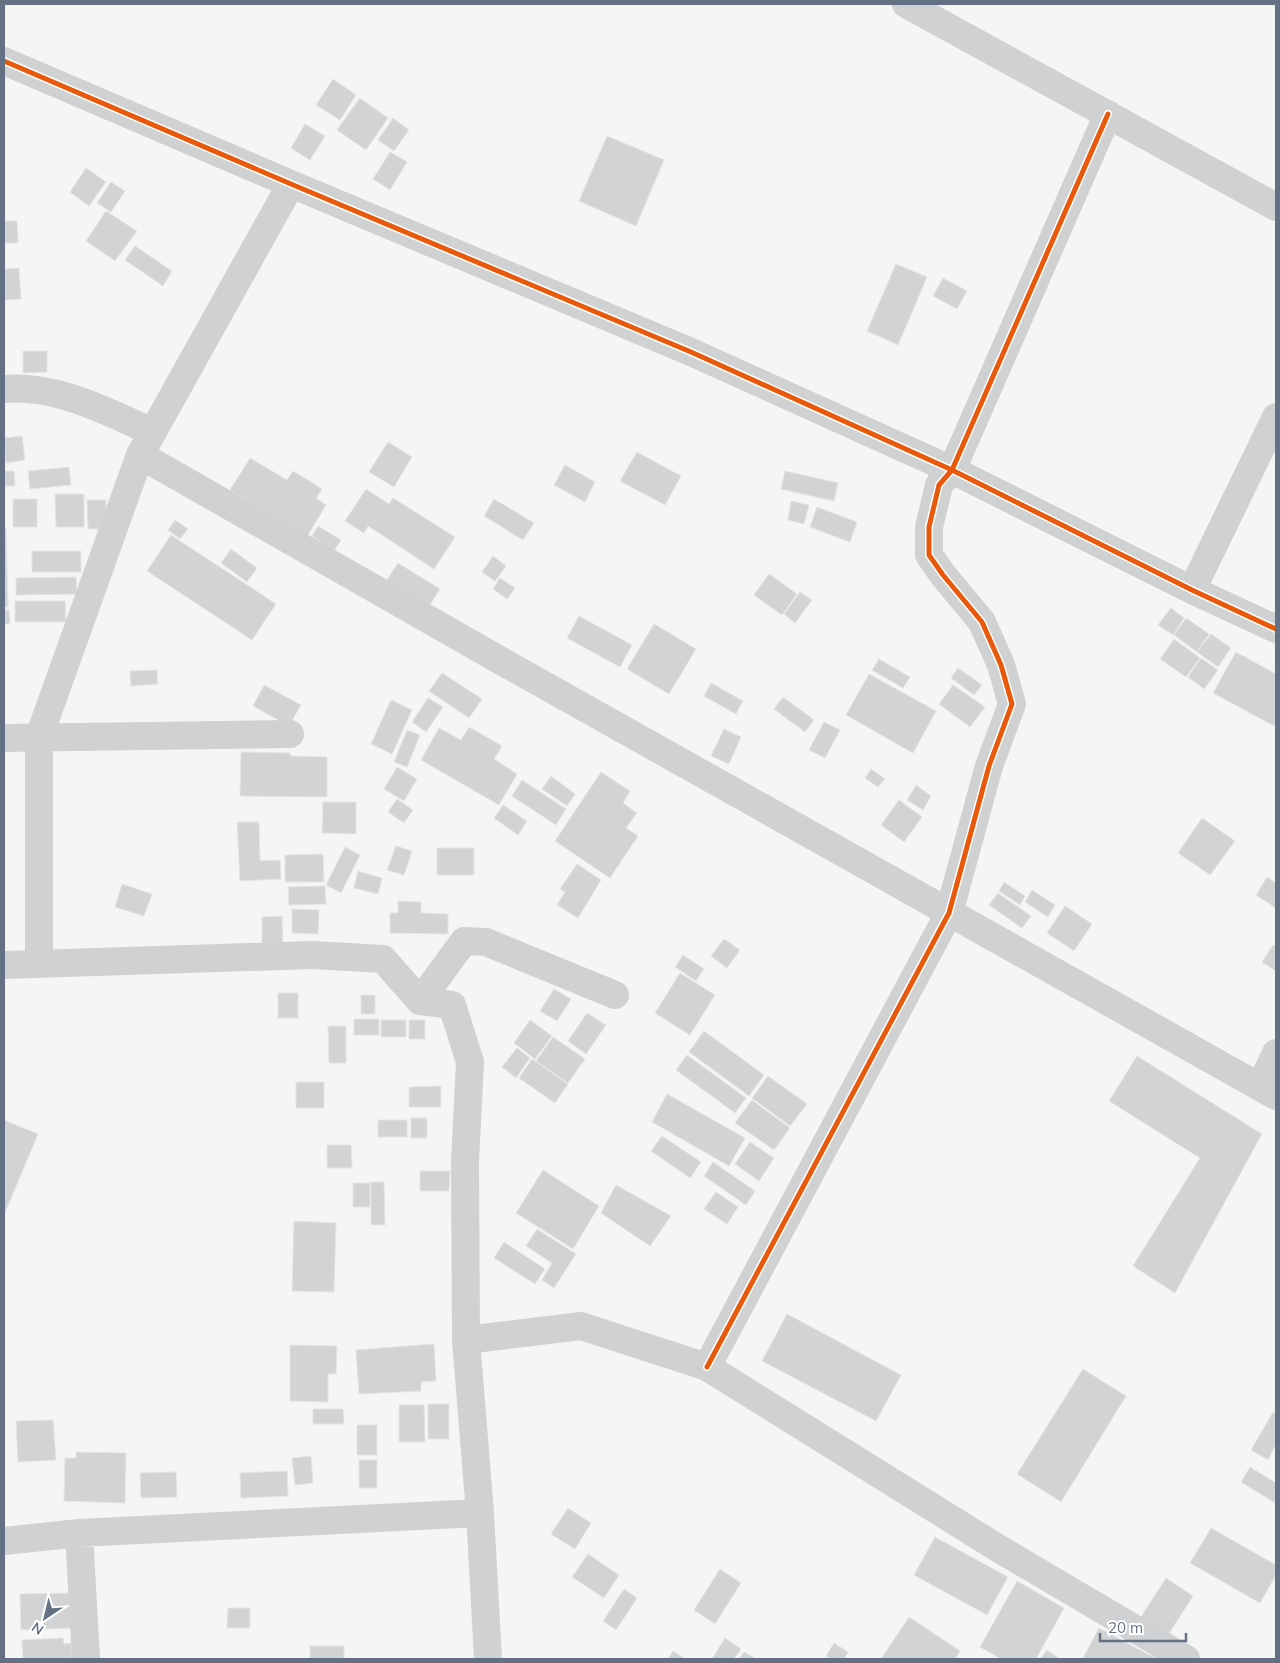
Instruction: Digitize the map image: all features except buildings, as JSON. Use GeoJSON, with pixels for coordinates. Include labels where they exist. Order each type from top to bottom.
{"type":"FeatureCollection","features":[{"type":"Feature","properties":{"kind":"street"},"geometry":{"type":"LineString","coordinates":[[906,4],[1276,207]]}},
{"type":"Feature","properties":{"kind":"street"},"geometry":{"type":"LineString","coordinates":[[4,61],[290,184],[691,352],[952,470],[1192,590],[1276,629]]}},
{"type":"Feature","properties":{"kind":"street"},"geometry":{"type":"LineString","coordinates":[[707,1367],[949,912],[989,766],[1012,704],[1001,665],[982,622],[942,575],[929,555],[929,527],[939,485],[952,470],[1108,114]]}},
{"type":"Feature","properties":{"kind":"street"},"geometry":{"type":"LineString","coordinates":[[40,963],[39,737],[146,444],[290,184]]}},
{"type":"Feature","properties":{"kind":"street"},"geometry":{"type":"LineString","coordinates":[[4,389],[23,388],[67,396],[496,658],[1268,1092],[1276,1052]]}},
{"type":"Feature","properties":{"kind":"street"},"geometry":{"type":"LineString","coordinates":[[1192,590],[1276,417]]}},
{"type":"Feature","properties":{"kind":"street"},"geometry":{"type":"LineString","coordinates":[[4,738],[290,734]]}},
{"type":"Feature","properties":{"kind":"street"},"geometry":{"type":"LineString","coordinates":[[420,1001],[464,941],[486,942],[615,995]]}},
{"type":"Feature","properties":{"kind":"street"},"geometry":{"type":"LineString","coordinates":[[4,965],[313,955],[383,958],[420,1001],[452,1005],[470,1062],[465,1162],[466,1340],[480,1513],[488,1659]]}},
{"type":"Feature","properties":{"kind":"street"},"geometry":{"type":"LineString","coordinates":[[466,1340],[582,1326],[707,1367],[1001,1550],[1186,1659]]}},
{"type":"Feature","properties":{"kind":"street"},"geometry":{"type":"LineString","coordinates":[[4,1540],[79,1533],[480,1513]]}},
{"type":"Feature","properties":{"kind":"street"},"geometry":{"type":"LineString","coordinates":[[79,1533],[86,1659]]}},
{"type":"Feature","properties":{"kind":"cycle path"},"geometry":{"type":"LineString","coordinates":[[4,61],[691,352],[952,470],[1192,590],[1276,629]]}},
{"type":"Feature","properties":{"kind":"cycle path"},"geometry":{"type":"LineString","coordinates":[[707,1367],[949,913],[989,766],[1012,704],[1001,665],[982,622],[929,555],[929,527],[939,485],[952,470],[1108,114]]}}]}
